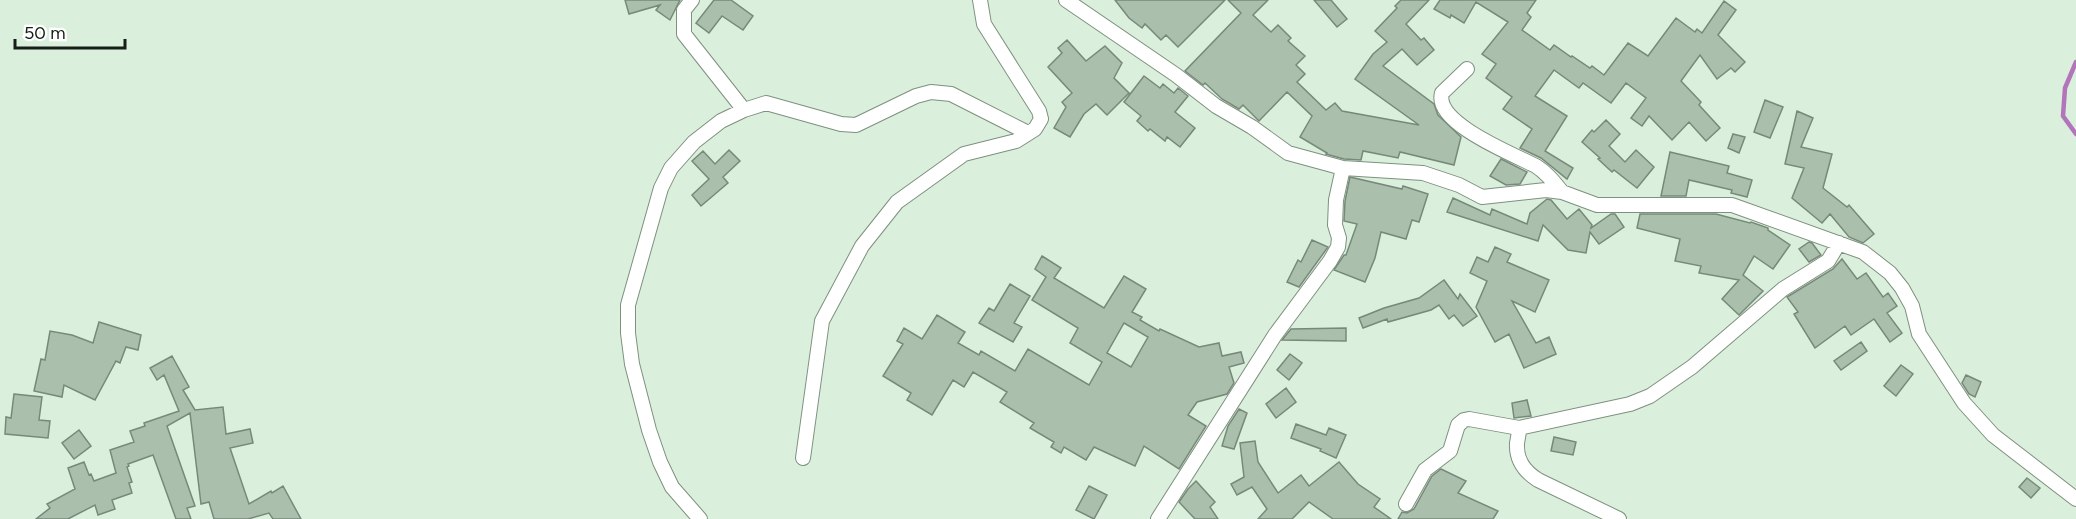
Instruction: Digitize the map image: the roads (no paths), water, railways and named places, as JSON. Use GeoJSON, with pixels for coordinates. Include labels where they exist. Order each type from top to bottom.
{"type":"FeatureCollection","features":[{"type":"Feature","properties":{"kind":"street"},"geometry":{"type":"LineString","coordinates":[[692,0],[684,10],[684,34],[744,110]]}},
{"type":"Feature","properties":{"kind":"street"},"geometry":{"type":"LineString","coordinates":[[803,458],[822,321],[862,246],[897,202],[964,154],[1016,141],[1035,129],[1041,119],[1039,111],[984,24],[980,0]]}},
{"type":"Feature","properties":{"kind":"street"},"geometry":{"type":"LineString","coordinates":[[1066,0],[1176,75],[1216,106],[1252,127],[1288,153],[1344,168],[1422,173],[1459,185],[1482,197],[1546,190],[1562,192],[1597,205],[1732,205],[1863,252],[1890,273],[1902,288],[1911,306],[1919,334],[1964,403],[1993,435],[2076,499]]}},
{"type":"Feature","properties":{"kind":"street"},"geometry":{"type":"LineString","coordinates":[[1467,69],[1442,93],[1442,103],[1452,116],[1472,134],[1545,173],[1562,192]]}},
{"type":"Feature","properties":{"kind":"street"},"geometry":{"type":"LineString","coordinates":[[700,519],[672,487],[660,462],[632,364],[628,333],[628,305],[661,188],[671,168],[694,142],[721,121],[766,103],[841,124],[855,125],[916,96],[931,92],[951,94],[1028,133]]}},
{"type":"Feature","properties":{"kind":"street"},"geometry":{"type":"LineString","coordinates":[[1158,519],[1275,335],[1338,247],[1339,238],[1335,225],[1336,200],[1344,168]]}},
{"type":"Feature","properties":{"kind":"street"},"geometry":{"type":"LineString","coordinates":[[1406,504],[1425,470],[1450,451],[1457,428],[1464,420],[1520,428],[1630,405],[1650,396],[1692,367],[1782,289],[1828,261],[1839,243]]}},
{"type":"Feature","properties":{"kind":"street"},"geometry":{"type":"LineString","coordinates":[[1520,428],[1518,459],[1528,474],[1619,519]]}},
{"type":"Feature","properties":{"kind":"waterway"},"geometry":{"type":"LineString","coordinates":[[2076,62],[2065,88],[2063,116],[2076,134]]}}]}
